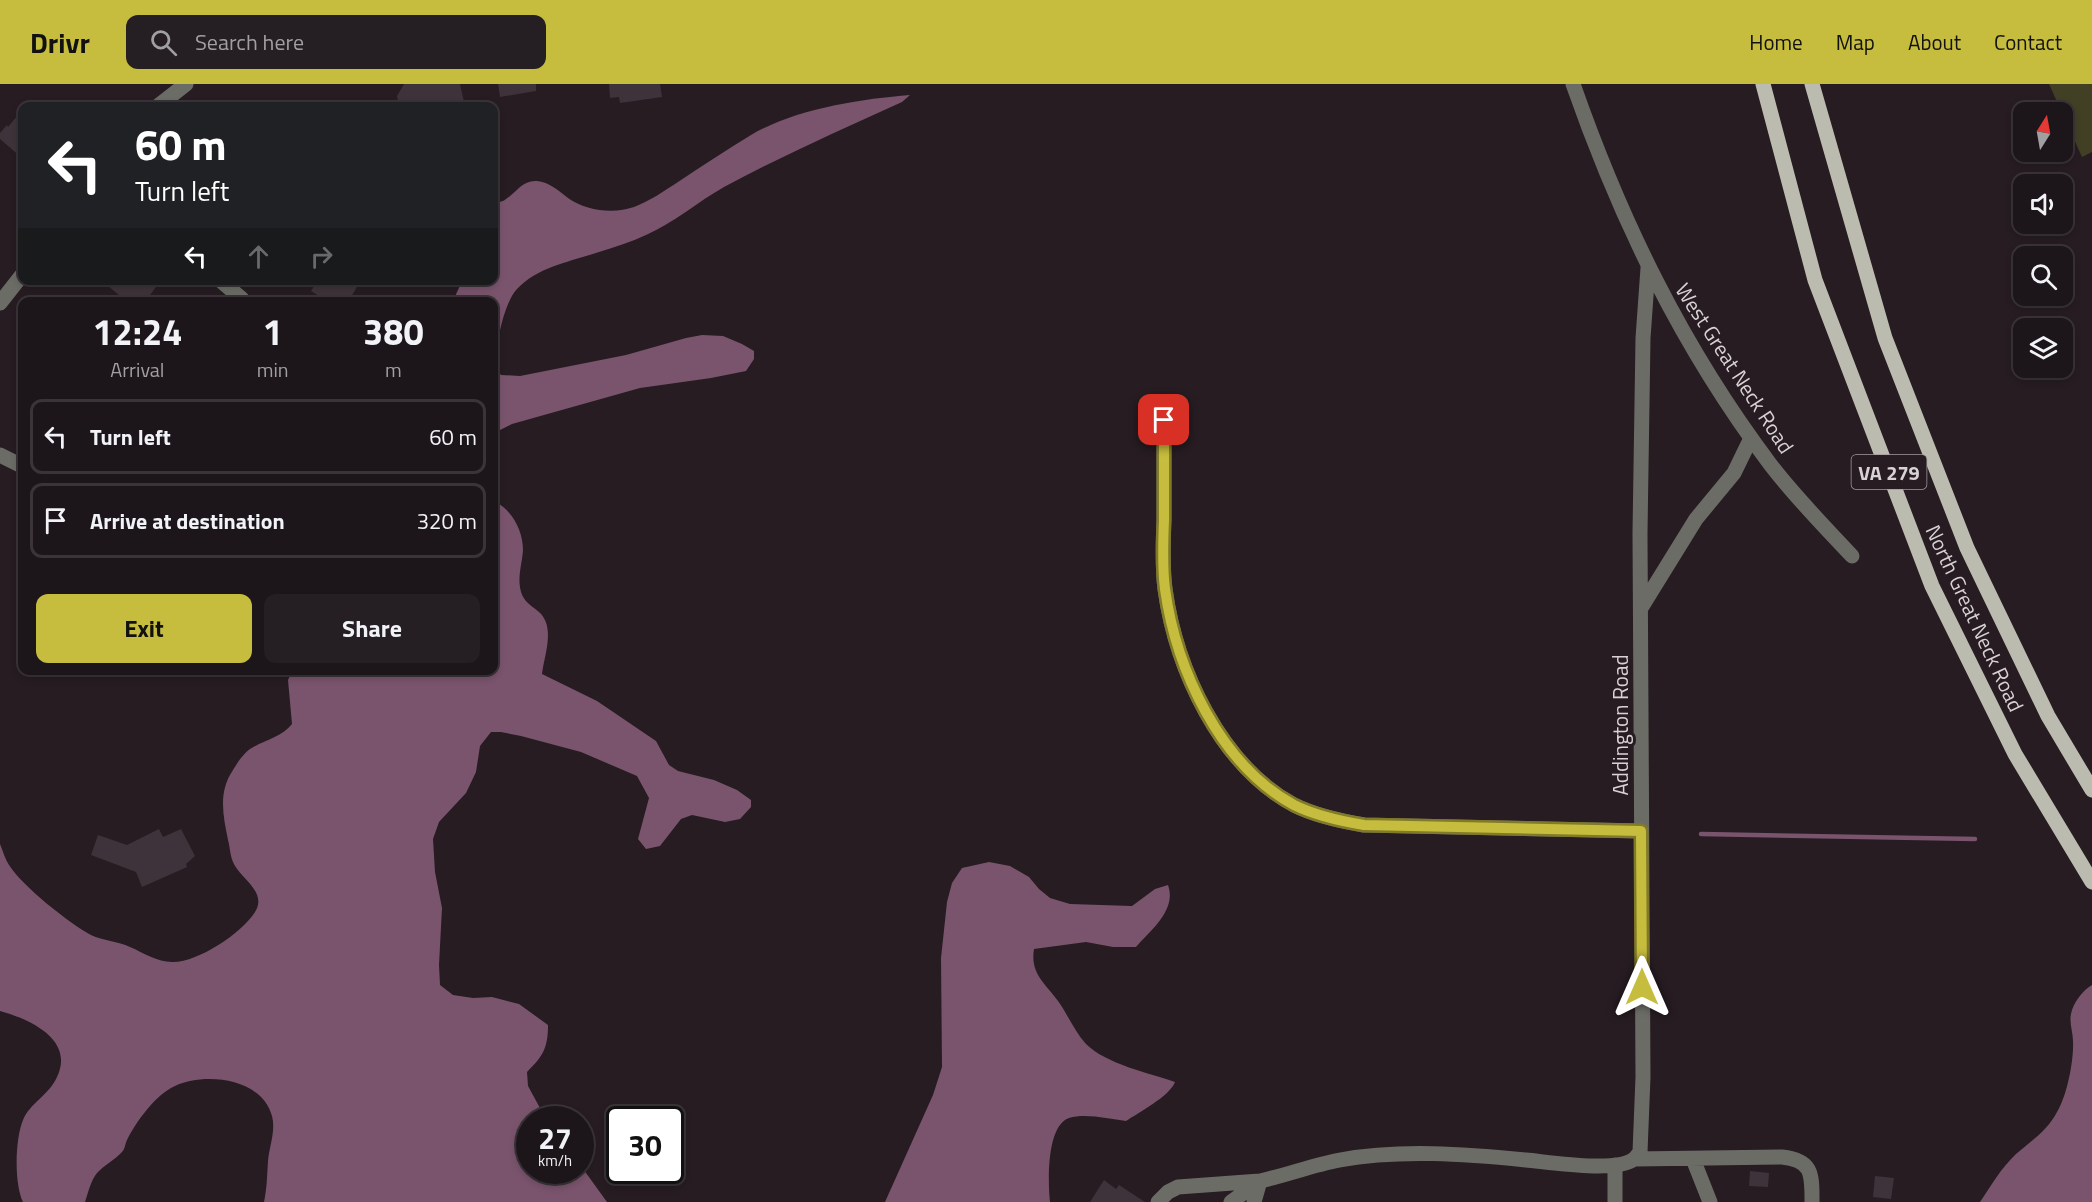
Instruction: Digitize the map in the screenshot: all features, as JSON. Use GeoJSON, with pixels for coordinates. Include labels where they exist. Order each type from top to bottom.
{"type":"FeatureCollection","features":[{"type":"Feature","properties":{"kind":"main road","name":"North Great Neck Road"},"geometry":{"type":"LineString","coordinates":[[1763,84],[1815,280],[1932,586],[2015,754],[2092,882]]}},
{"type":"Feature","properties":{"kind":"main road","name":"North Great Neck Road"},"geometry":{"type":"LineString","coordinates":[[1812,84],[1885,338],[1967,548],[2048,716],[2092,790]]}},
{"type":"Feature","properties":{"kind":"street"},"geometry":{"type":"LineString","coordinates":[[163,102],[186,84]]}},
{"type":"Feature","properties":{"kind":"street","name":"West Great Neck Road"},"geometry":{"type":"LineString","coordinates":[[1573,84],[1614,194],[1648,268],[1694,352],[1771,465],[1810,512],[1852,556]]}},
{"type":"Feature","properties":{"kind":"street","name":"Addington Road"},"geometry":{"type":"LineString","coordinates":[[1635,1159],[1640,1152],[1643,1077],[1641,609],[1643,338],[1648,268]]}},
{"type":"Feature","properties":{"kind":"street"},"geometry":{"type":"LineString","coordinates":[[0,303],[18,280]]}},
{"type":"Feature","properties":{"kind":"street"},"geometry":{"type":"LineString","coordinates":[[226,285],[240,297]]}},
{"type":"Feature","properties":{"kind":"street"},"geometry":{"type":"LineString","coordinates":[[1164,420],[1163,567],[1171,624],[1190,680],[1210,718],[1238,759],[1260,782],[1294,805],[1313,813],[1338,821],[1364,825],[1641,831]]}},
{"type":"Feature","properties":{"kind":"street"},"geometry":{"type":"LineString","coordinates":[[1641,609],[1696,519],[1734,473],[1751,438]]}},
{"type":"Feature","properties":{"kind":"street"},"geometry":{"type":"LineString","coordinates":[[0,455],[18,464]]}},
{"type":"Feature","properties":{"kind":"street"},"geometry":{"type":"LineString","coordinates":[[1158,1202],[1168,1192],[1178,1187],[1260,1180],[1340,1160],[1411,1154],[1513,1158],[1593,1166],[1615,1165],[1635,1159],[1795,1158],[1804,1163],[1810,1171],[1812,1202]]}},
{"type":"Feature","properties":{"kind":"street"},"geometry":{"type":"LineString","coordinates":[[1693,1159],[1710,1202]]}},
{"type":"Feature","properties":{"kind":"street"},"geometry":{"type":"LineString","coordinates":[[1615,1165],[1616,1202]]}},
{"type":"Feature","properties":{"kind":"street"},"geometry":{"type":"LineString","coordinates":[[1231,1202],[1260,1180]]}},
{"type":"Feature","properties":{"kind":"street"},"geometry":{"type":"LineString","coordinates":[[1254,1202],[1260,1180]]}},
{"type":"Feature","properties":{"kind":"shaded area"},"geometry":{"type":"Polygon","coordinates":[[[2049,84],[2092,84],[2092,152],[2082,157],[2073,137],[2073,102],[2057,102],[2049,84]]]}},
{"type":"Feature","properties":{"kind":"shaded area"},"geometry":{"type":"Polygon","coordinates":[[[910,95],[902,102],[724,187],[656,230],[629,242],[555,266],[535,275],[517,289],[504,315],[498,337],[498,297],[455,297],[460,285],[498,285],[498,202],[505,200],[527,182],[537,181],[550,185],[583,206],[609,211],[626,209],[657,196],[751,135],[787,118],[870,99],[910,95]]]}},
{"type":"Feature","properties":{"kind":"shaded area"},"geometry":{"type":"Polygon","coordinates":[[[702,335],[723,336],[754,351],[754,359],[746,371],[640,388],[512,424],[498,431],[498,372],[501,375],[520,376],[626,355],[702,335]]]}},
{"type":"Feature","properties":{"kind":"shaded area"},"geometry":{"type":"Polygon","coordinates":[[[498,504],[511,515],[521,535],[523,550],[520,587],[522,595],[544,618],[547,625],[548,642],[542,674],[597,701],[656,741],[669,765],[678,771],[714,780],[737,790],[751,800],[751,807],[740,819],[725,822],[692,815],[681,819],[660,846],[646,849],[638,839],[649,798],[637,776],[581,752],[521,736],[491,732],[480,746],[476,772],[466,793],[439,822],[433,839],[435,872],[442,908],[440,985],[453,995],[473,998],[492,997],[519,1004],[548,1025],[544,1051],[527,1072],[528,1086],[539,1106],[516,1106],[516,1184],[594,1184],[607,1202],[264,1202],[273,1133],[272,1116],[266,1103],[257,1093],[245,1086],[216,1079],[201,1079],[175,1086],[161,1095],[147,1109],[127,1140],[123,1151],[95,1176],[85,1202],[23,1202],[17,1173],[20,1128],[26,1114],[54,1083],[61,1064],[60,1052],[55,1042],[46,1033],[24,1019],[0,1011],[0,844],[9,865],[24,883],[59,913],[91,935],[125,945],[166,962],[194,958],[230,937],[255,912],[258,898],[255,891],[236,868],[232,859],[223,813],[225,787],[235,767],[248,751],[283,732],[292,724],[288,680],[290,675],[498,675],[498,504]]]}},
{"type":"Feature","properties":{"kind":"shaded area"},"geometry":{"type":"Polygon","coordinates":[[[989,862],[1010,866],[1029,877],[1050,898],[1070,904],[1132,906],[1155,889],[1168,885],[1170,894],[1166,911],[1136,947],[1113,947],[1086,942],[1034,949],[1033,958],[1036,972],[1058,1001],[1078,1034],[1094,1051],[1116,1062],[1175,1082],[1167,1093],[1126,1121],[1083,1116],[1069,1118],[1061,1123],[1052,1143],[1050,1156],[1050,1202],[885,1202],[933,1095],[942,1067],[941,958],[947,902],[952,883],[962,868],[989,862]]]}},
{"type":"Feature","properties":{"kind":"shaded area"},"geometry":{"type":"Polygon","coordinates":[[[2092,985],[2092,1202],[1980,1202],[2006,1165],[2044,1130],[2061,1105],[2067,1088],[2072,1058],[2071,1014],[2079,997],[2092,985]]]}},
{"type":"Feature","properties":{"kind":"building"},"geometry":{"type":"Polygon","coordinates":[[[404,84],[460,84],[464,102],[398,102],[397,96],[404,84]]]}},
{"type":"Feature","properties":{"kind":"building"},"geometry":{"type":"Polygon","coordinates":[[[498,84],[536,84],[536,91],[500,97],[498,84]]]}},
{"type":"Feature","properties":{"kind":"building"},"geometry":{"type":"Polygon","coordinates":[[[609,84],[660,84],[662,97],[620,103],[619,97],[610,98],[609,84]]]}},
{"type":"Feature","properties":{"kind":"building"},"geometry":{"type":"Polygon","coordinates":[[[18,115],[18,155],[0,139],[0,133],[7,125],[8,127],[18,115]]]}},
{"type":"Feature","properties":{"kind":"building"},"geometry":{"type":"Polygon","coordinates":[[[107,285],[157,285],[149,297],[121,297],[107,285]]]}},
{"type":"Feature","properties":{"kind":"building"},"geometry":{"type":"Polygon","coordinates":[[[315,285],[358,285],[351,297],[320,297],[311,291],[315,285]]]}},
{"type":"Feature","properties":{"kind":"building"},"geometry":{"type":"Polygon","coordinates":[[[159,829],[163,837],[181,829],[195,856],[186,864],[187,867],[142,887],[136,872],[91,855],[98,835],[127,845],[159,829]]]}},
{"type":"Feature","properties":{"kind":"building"},"geometry":{"type":"Polygon","coordinates":[[[1750,1171],[1769,1173],[1768,1187],[1749,1186],[1750,1171]]]}},
{"type":"Feature","properties":{"kind":"building"},"geometry":{"type":"Polygon","coordinates":[[[1875,1176],[1894,1178],[1891,1199],[1873,1197],[1875,1176]]]}},
{"type":"Feature","properties":{"kind":"building"},"geometry":{"type":"Polygon","coordinates":[[[1104,1180],[1116,1189],[1119,1185],[1145,1202],[1090,1202],[1104,1180]]]}},
{"type":"Feature","properties":{"kind":"waterway"},"geometry":{"type":"LineString","coordinates":[[1701,834],[1975,839]]}},
{"type":"Feature","properties":{"kind":"route"},"geometry":{"type":"LineString","coordinates":[[1164,420],[1163,567],[1171,624],[1181,658],[1195,690],[1215,728],[1238,759],[1260,782],[1294,805],[1338,821],[1364,825],[1641,831],[1642,987]]}}]}
